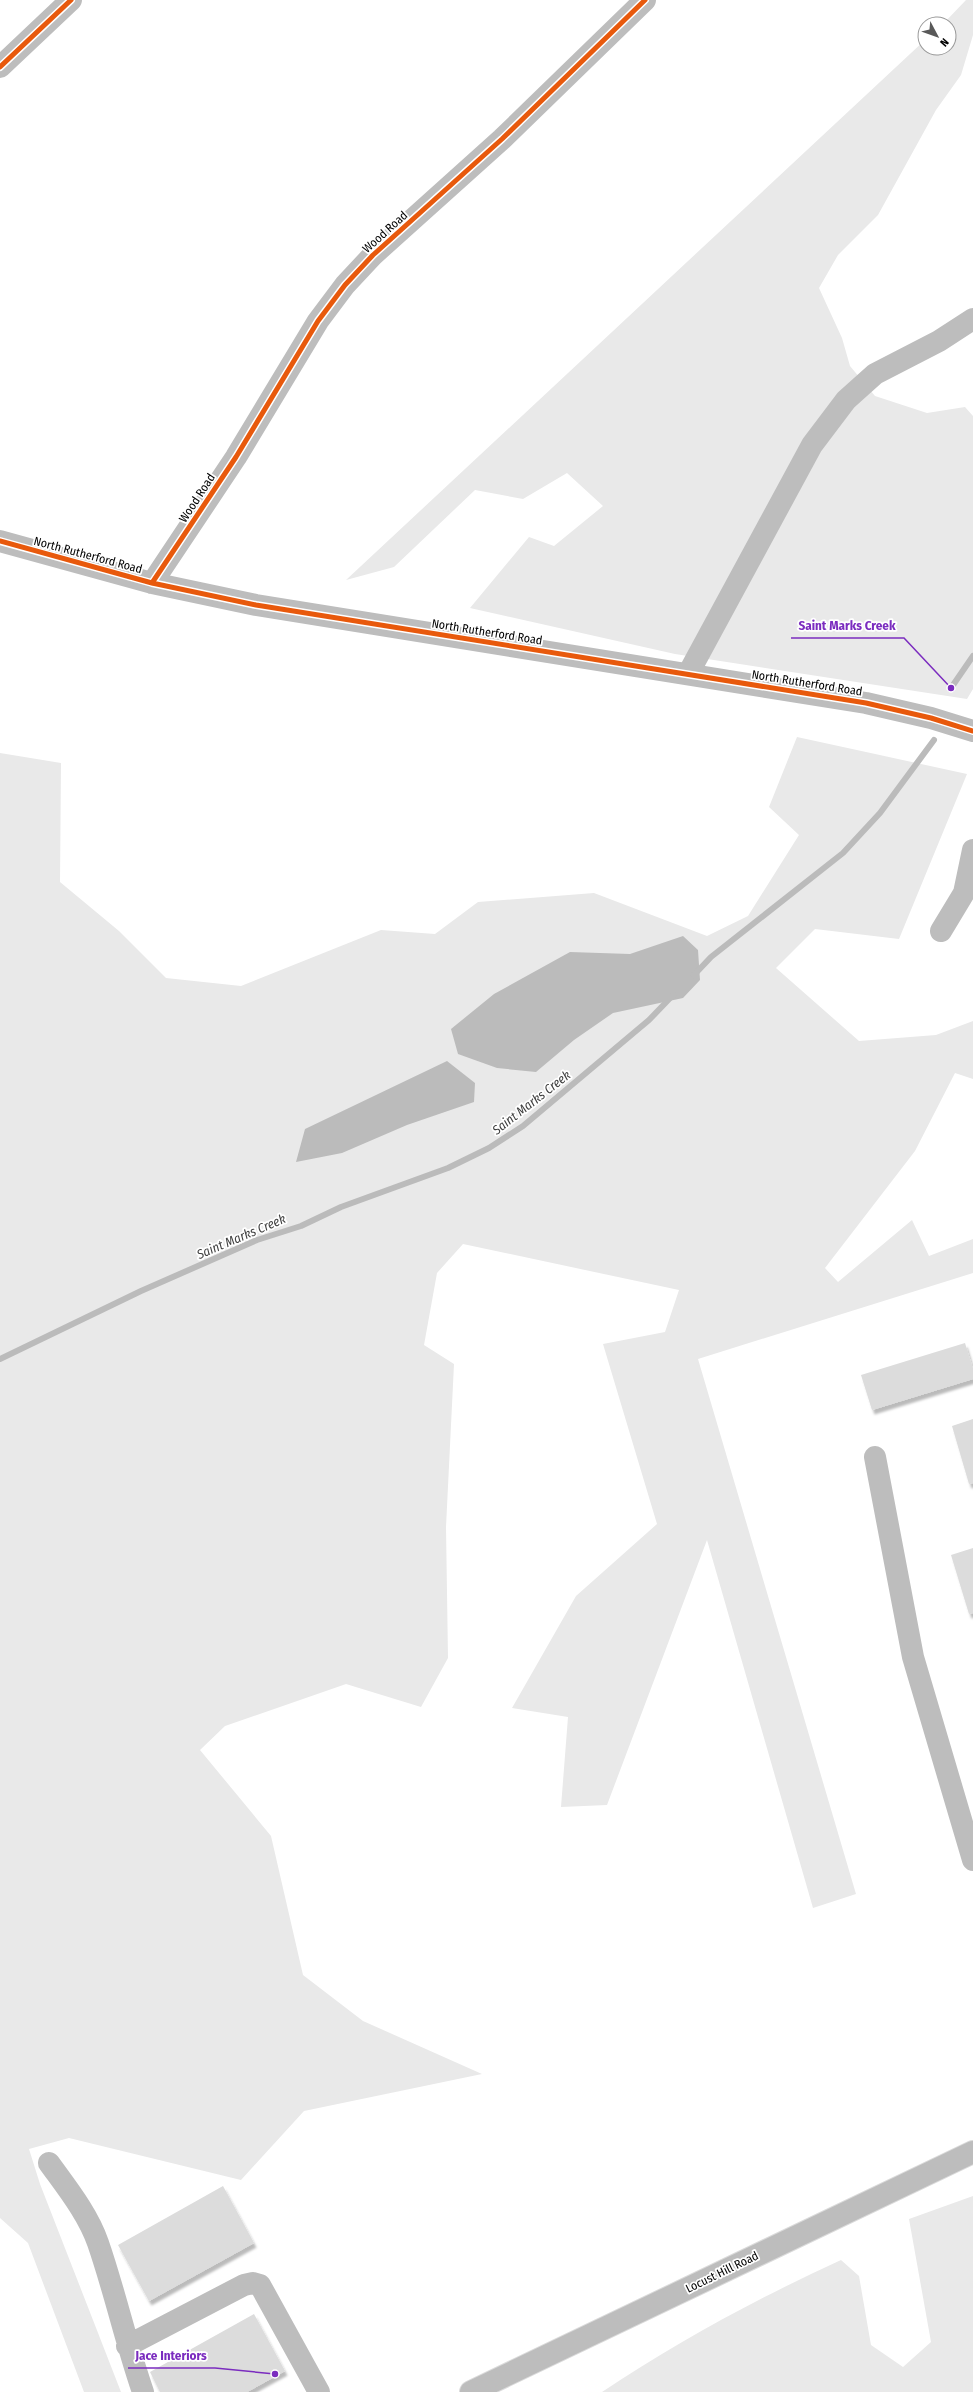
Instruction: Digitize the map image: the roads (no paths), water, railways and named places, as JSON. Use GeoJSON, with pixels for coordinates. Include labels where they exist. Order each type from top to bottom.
{"type":"FeatureCollection","features":[{"type":"Feature","properties":{"kind":"street"},"geometry":{"type":"LineString","coordinates":[[0,67],[71,0]]}},
{"type":"Feature","properties":{"kind":"street","name":"Wood Road"},"geometry":{"type":"LineString","coordinates":[[152,583],[236,457],[318,321],[345,285],[373,255],[502,139],[645,0]]}},
{"type":"Feature","properties":{"kind":"street"},"geometry":{"type":"LineString","coordinates":[[688,674],[812,445],[846,400],[875,374],[939,341],[973,319]]}},
{"type":"Feature","properties":{"kind":"street","name":"North Rutherford Road"},"geometry":{"type":"LineString","coordinates":[[0,541],[152,583],[256,605],[866,703],[931,718],[973,731]]}},
{"type":"Feature","properties":{"kind":"street"},"geometry":{"type":"LineString","coordinates":[[940,931],[964,893],[973,850]]}},
{"type":"Feature","properties":{"kind":"street"},"geometry":{"type":"LineString","coordinates":[[875,1457],[913,1657],[973,1860]]}},
{"type":"Feature","properties":{"kind":"street","name":"Locust Hill Road"},"geometry":{"type":"LineString","coordinates":[[471,2392],[973,2152]]}},
{"type":"Feature","properties":{"kind":"street"},"geometry":{"type":"LineString","coordinates":[[49,2163],[79,2204],[98,2242],[127,2346],[143,2392]]}},
{"type":"Feature","properties":{"kind":"street"},"geometry":{"type":"LineString","coordinates":[[127,2346],[244,2285],[254,2283],[260,2284],[311,2389]]}},
{"type":"Feature","properties":{"kind":"waterway","name":"Saint Marks Creek"},"geometry":{"type":"LineString","coordinates":[[951,688],[973,656]]}},
{"type":"Feature","properties":{"kind":"waterway","name":"Saint Marks Creek"},"geometry":{"type":"LineString","coordinates":[[694,975],[711,957],[843,853],[880,813],[934,740]]}},
{"type":"Feature","properties":{"kind":"waterway","name":"Saint Marks Creek"},"geometry":{"type":"LineString","coordinates":[[0,1359],[141,1291],[257,1240],[301,1226],[341,1207],[448,1168],[489,1148],[523,1126],[649,1020],[673,995]]}},
{"type":"Feature","properties":{"kind":"place","name":"Saint Marks Creek"},"geometry":{"type":"Point","coordinates":[951,688]}},
{"type":"Feature","properties":{"kind":"place","name":"Jace Interiors"},"geometry":{"type":"Point","coordinates":[275,2374]}}]}
